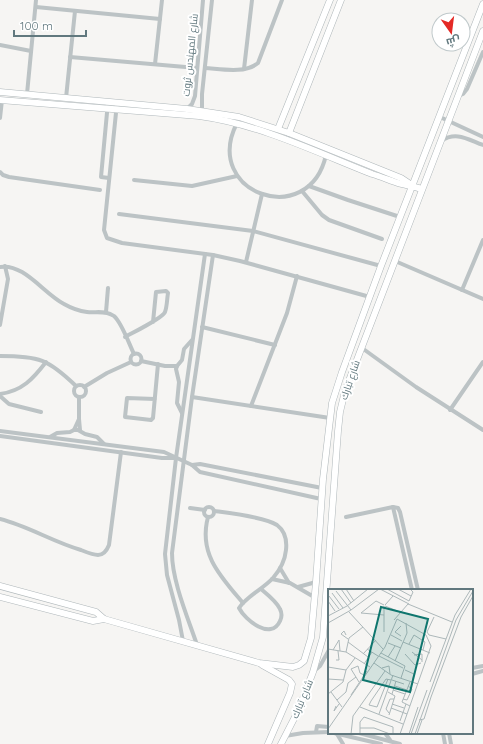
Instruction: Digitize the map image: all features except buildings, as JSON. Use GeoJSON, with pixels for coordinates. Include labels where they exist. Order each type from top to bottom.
{"type":"FeatureCollection","features":[{"type":"Feature","properties":{"kind":"street"},"geometry":{"type":"LineString","coordinates":[[27,94],[36,0]]}},
{"type":"Feature","properties":{"kind":"street"},"geometry":{"type":"LineString","coordinates":[[155,64],[162,0]]}},
{"type":"Feature","properties":{"kind":"street","name":"شارع المهندس ثروت"},"geometry":{"type":"LineString","coordinates":[[187,109],[192,104],[195,96],[203,0]]}},
{"type":"Feature","properties":{"kind":"street","name":"شارع المهندس ثروت"},"geometry":{"type":"LineString","coordinates":[[202,114],[202,97],[212,0]]}},
{"type":"Feature","properties":{"kind":"street"},"geometry":{"type":"LineString","coordinates":[[244,69],[252,0]]}},
{"type":"Feature","properties":{"kind":"street"},"geometry":{"type":"LineString","coordinates":[[205,68],[244,69],[258,63],[282,0]]}},
{"type":"Feature","properties":{"kind":"street"},"geometry":{"type":"LineString","coordinates":[[278,129],[330,0]]}},
{"type":"Feature","properties":{"kind":"street"},"geometry":{"type":"LineString","coordinates":[[289,133],[341,0]]}},
{"type":"Feature","properties":{"kind":"street","name":"شارع تبارك"},"geometry":{"type":"LineString","coordinates":[[259,663],[293,667],[304,661],[311,638],[321,499],[332,403],[390,242],[483,4]]}},
{"type":"Feature","properties":{"kind":"street"},"geometry":{"type":"LineString","coordinates":[[36,7],[160,19]]}},
{"type":"Feature","properties":{"kind":"street"},"geometry":{"type":"LineString","coordinates":[[66,98],[75,11]]}},
{"type":"Feature","properties":{"kind":"street","name":"شارع تبارك"},"geometry":{"type":"LineString","coordinates":[[282,744],[299,709],[313,672],[322,637],[340,412],[345,391],[483,31]]}},
{"type":"Feature","properties":{"kind":"street"},"geometry":{"type":"LineString","coordinates":[[0,45],[31,50]]}},
{"type":"Feature","properties":{"kind":"street"},"geometry":{"type":"LineString","coordinates":[[458,96],[463,94],[468,89],[483,52]]}},
{"type":"Feature","properties":{"kind":"street"},"geometry":{"type":"LineString","coordinates":[[70,57],[197,68]]}},
{"type":"Feature","properties":{"kind":"street"},"geometry":{"type":"LineString","coordinates":[[0,92],[187,109],[237,124],[326,155],[400,184],[422,189]]}},
{"type":"Feature","properties":{"kind":"street"},"geometry":{"type":"LineString","coordinates":[[195,96],[202,97]]}},
{"type":"Feature","properties":{"kind":"street"},"geometry":{"type":"LineString","coordinates":[[0,118],[1,100],[117,110],[239,117],[289,133],[401,178],[413,186]]}},
{"type":"Feature","properties":{"kind":"street"},"geometry":{"type":"LineString","coordinates":[[108,102],[101,177],[109,178]]}},
{"type":"Feature","properties":{"kind":"street"},"geometry":{"type":"LineString","coordinates":[[117,103],[104,230],[107,238],[122,243],[213,255],[246,262],[370,297]]}},
{"type":"Feature","properties":{"kind":"street"},"geometry":{"type":"LineString","coordinates":[[440,117],[483,137]]}},
{"type":"Feature","properties":{"kind":"street"},"geometry":{"type":"LineString","coordinates":[[237,124],[232,133],[229,144],[229,155],[233,169],[246,186],[270,197],[283,197],[302,191],[309,186],[322,169],[326,155]]}},
{"type":"Feature","properties":{"kind":"street"},"geometry":{"type":"LineString","coordinates":[[440,141],[456,135],[483,145]]}},
{"type":"Feature","properties":{"kind":"street"},"geometry":{"type":"LineString","coordinates":[[0,172],[9,177],[100,190]]}},
{"type":"Feature","properties":{"kind":"street"},"geometry":{"type":"LineString","coordinates":[[134,180],[192,186],[237,176]]}},
{"type":"Feature","properties":{"kind":"street"},"geometry":{"type":"LineString","coordinates":[[309,186],[400,217]]}},
{"type":"Feature","properties":{"kind":"street"},"geometry":{"type":"LineString","coordinates":[[302,191],[322,216],[329,220],[382,239]]}},
{"type":"Feature","properties":{"kind":"street"},"geometry":{"type":"LineString","coordinates":[[246,262],[262,194]]}},
{"type":"Feature","properties":{"kind":"street"},"geometry":{"type":"LineString","coordinates":[[119,214],[253,231],[381,266]]}},
{"type":"Feature","properties":{"kind":"street"},"geometry":{"type":"LineString","coordinates":[[462,290],[483,240]]}},
{"type":"Feature","properties":{"kind":"street"},"geometry":{"type":"LineString","coordinates":[[390,242],[400,245]]}},
{"type":"Feature","properties":{"kind":"street"},"geometry":{"type":"LineString","coordinates":[[184,641],[165,564],[165,548],[186,384],[205,254]]}},
{"type":"Feature","properties":{"kind":"street"},"geometry":{"type":"LineString","coordinates":[[198,645],[181,597],[172,559],[192,397],[213,255]]}},
{"type":"Feature","properties":{"kind":"street"},"geometry":{"type":"LineString","coordinates":[[394,261],[483,299]]}},
{"type":"Feature","properties":{"kind":"street"},"geometry":{"type":"LineString","coordinates":[[252,270],[254,264]]}},
{"type":"Feature","properties":{"kind":"street"},"geometry":{"type":"LineString","coordinates":[[0,324],[8,275],[5,266]]}},
{"type":"Feature","properties":{"kind":"street"},"geometry":{"type":"LineString","coordinates":[[0,267],[5,266],[22,271],[53,298],[72,308],[87,312],[106,312],[116,318],[134,354],[140,356],[141,361]]}},
{"type":"Feature","properties":{"kind":"street"},"geometry":{"type":"LineString","coordinates":[[251,406],[287,313],[297,276]]}},
{"type":"Feature","properties":{"kind":"street"},"geometry":{"type":"LineString","coordinates":[[106,312],[108,288]]}},
{"type":"Feature","properties":{"kind":"street"},"geometry":{"type":"LineString","coordinates":[[125,337],[153,322],[165,313],[168,293],[166,291],[156,292],[153,322]]}},
{"type":"Feature","properties":{"kind":"street"},"geometry":{"type":"LineString","coordinates":[[0,297],[6,292]]}},
{"type":"Feature","properties":{"kind":"street"},"geometry":{"type":"LineString","coordinates":[[202,327],[275,345]]}},
{"type":"Feature","properties":{"kind":"street"},"geometry":{"type":"LineString","coordinates":[[182,414],[177,403],[179,382],[176,373],[177,366],[181,363],[184,349],[193,339]]}},
{"type":"Feature","properties":{"kind":"street"},"geometry":{"type":"LineString","coordinates":[[362,348],[381,363],[450,410],[483,430]]}},
{"type":"Feature","properties":{"kind":"street"},"geometry":{"type":"LineString","coordinates":[[131,362],[131,358],[134,354]]}},
{"type":"Feature","properties":{"kind":"street"},"geometry":{"type":"LineString","coordinates":[[0,356],[28,356],[46,362],[63,373],[76,386],[81,385],[84,387],[106,373],[131,362]]}},
{"type":"Feature","properties":{"kind":"street"},"geometry":{"type":"LineString","coordinates":[[131,362],[136,365],[141,361],[158,364],[165,366],[176,373]]}},
{"type":"Feature","properties":{"kind":"street"},"geometry":{"type":"LineString","coordinates":[[0,395],[26,385],[46,362]]}},
{"type":"Feature","properties":{"kind":"street"},"geometry":{"type":"LineString","coordinates":[[450,410],[483,362]]}},
{"type":"Feature","properties":{"kind":"street"},"geometry":{"type":"LineString","coordinates":[[155,399],[126,398],[124,417],[152,419],[155,399],[158,364]]}},
{"type":"Feature","properties":{"kind":"street"},"geometry":{"type":"LineString","coordinates":[[165,366],[177,366]]}},
{"type":"Feature","properties":{"kind":"street"},"geometry":{"type":"LineString","coordinates":[[186,384],[194,386]]}},
{"type":"Feature","properties":{"kind":"street"},"geometry":{"type":"LineString","coordinates":[[76,386],[74,392],[76,396],[79,397]]}},
{"type":"Feature","properties":{"kind":"street"},"geometry":{"type":"LineString","coordinates":[[79,397],[85,394],[86,390],[84,387]]}},
{"type":"Feature","properties":{"kind":"street"},"geometry":{"type":"LineString","coordinates":[[0,395],[10,404],[41,412]]}},
{"type":"Feature","properties":{"kind":"street"},"geometry":{"type":"LineString","coordinates":[[79,397],[80,430]]}},
{"type":"Feature","properties":{"kind":"street"},"geometry":{"type":"LineString","coordinates":[[192,397],[330,418]]}},
{"type":"Feature","properties":{"kind":"street"},"geometry":{"type":"LineString","coordinates":[[74,430],[79,419]]}},
{"type":"Feature","properties":{"kind":"street"},"geometry":{"type":"LineString","coordinates":[[49,437],[57,433],[80,430],[85,434],[97,437],[104,444]]}},
{"type":"Feature","properties":{"kind":"street"},"geometry":{"type":"LineString","coordinates":[[0,431],[164,452],[184,463],[192,465],[200,464],[322,488]]}},
{"type":"Feature","properties":{"kind":"street"},"geometry":{"type":"LineString","coordinates":[[328,435],[338,436]]}},
{"type":"Feature","properties":{"kind":"street"},"geometry":{"type":"LineString","coordinates":[[0,436],[162,458],[176,458]]}},
{"type":"Feature","properties":{"kind":"street"},"geometry":{"type":"LineString","coordinates":[[0,519],[11,522],[71,547],[99,555],[104,553],[109,545],[121,452]]}},
{"type":"Feature","properties":{"kind":"street"},"geometry":{"type":"LineString","coordinates":[[192,465],[200,472],[321,499]]}},
{"type":"Feature","properties":{"kind":"street"},"geometry":{"type":"LineString","coordinates":[[239,480],[240,472]]}},
{"type":"Feature","properties":{"kind":"street"},"geometry":{"type":"LineString","coordinates":[[323,479],[334,480]]}},
{"type":"Feature","properties":{"kind":"street"},"geometry":{"type":"LineString","coordinates":[[190,508],[205,510],[210,507],[214,511],[247,516],[277,526],[285,536],[286,542],[285,556],[280,568],[272,579],[239,607],[239,609],[258,627],[263,630],[268,630],[274,628],[278,624],[282,613],[280,608],[261,589]]}},
{"type":"Feature","properties":{"kind":"street"},"geometry":{"type":"LineString","coordinates":[[346,517],[393,507],[398,508],[418,589]]}},
{"type":"Feature","properties":{"kind":"street"},"geometry":{"type":"LineString","coordinates":[[393,507],[412,589]]}},
{"type":"Feature","properties":{"kind":"street"},"geometry":{"type":"LineString","coordinates":[[205,510],[205,514],[208,517],[205,538],[210,559],[222,578],[243,603]]}},
{"type":"Feature","properties":{"kind":"street"},"geometry":{"type":"LineString","coordinates":[[208,517],[212,516],[214,511]]}},
{"type":"Feature","properties":{"kind":"street"},"geometry":{"type":"LineString","coordinates":[[318,543],[329,544]]}},
{"type":"Feature","properties":{"kind":"street"},"geometry":{"type":"LineString","coordinates":[[280,568],[290,583]]}},
{"type":"Feature","properties":{"kind":"street"},"geometry":{"type":"LineString","coordinates":[[272,579],[290,583],[314,597]]}},
{"type":"Feature","properties":{"kind":"street"},"geometry":{"type":"LineString","coordinates":[[298,588],[316,582]]}},
{"type":"Feature","properties":{"kind":"street"},"geometry":{"type":"LineString","coordinates":[[0,586],[96,612],[104,620]]}},
{"type":"Feature","properties":{"kind":"street"},"geometry":{"type":"LineString","coordinates":[[0,597],[93,621],[104,620],[259,663]]}},
{"type":"Feature","properties":{"kind":"street"},"geometry":{"type":"LineString","coordinates":[[313,672],[320,666],[328,652]]}},
{"type":"Feature","properties":{"kind":"street","name":"شارع تبارك"},"geometry":{"type":"LineString","coordinates":[[259,663],[289,680],[292,684],[290,693],[268,744]]}},
{"type":"Feature","properties":{"kind":"street"},"geometry":{"type":"LineString","coordinates":[[473,668],[483,666]]}},
{"type":"Feature","properties":{"kind":"street"},"geometry":{"type":"LineString","coordinates":[[473,674],[483,671]]}},
{"type":"Feature","properties":{"kind":"street"},"geometry":{"type":"LineString","coordinates":[[316,732],[317,726],[328,727]]}},
{"type":"Feature","properties":{"kind":"street"},"geometry":{"type":"LineString","coordinates":[[285,736],[296,733],[328,732]]}},
{"type":"Feature","properties":{"kind":"street"},"geometry":{"type":"LineString","coordinates":[[337,734],[343,744]]}},
{"type":"Feature","properties":{"kind":"street"},"geometry":{"type":"LineString","coordinates":[[337,734],[381,744]]}},
{"type":"Feature","properties":{"kind":"street"},"geometry":{"type":"LineString","coordinates":[[363,734],[390,740],[400,744]]}},
{"type":"Feature","properties":{"kind":"street"},"geometry":{"type":"LineString","coordinates":[[386,734],[390,740]]}},
{"type":"Feature","properties":{"kind":"street"},"geometry":{"type":"LineString","coordinates":[[443,734],[445,744]]}},
{"type":"Feature","properties":{"kind":"street"},"geometry":{"type":"LineString","coordinates":[[449,734],[451,744]]}}]}
